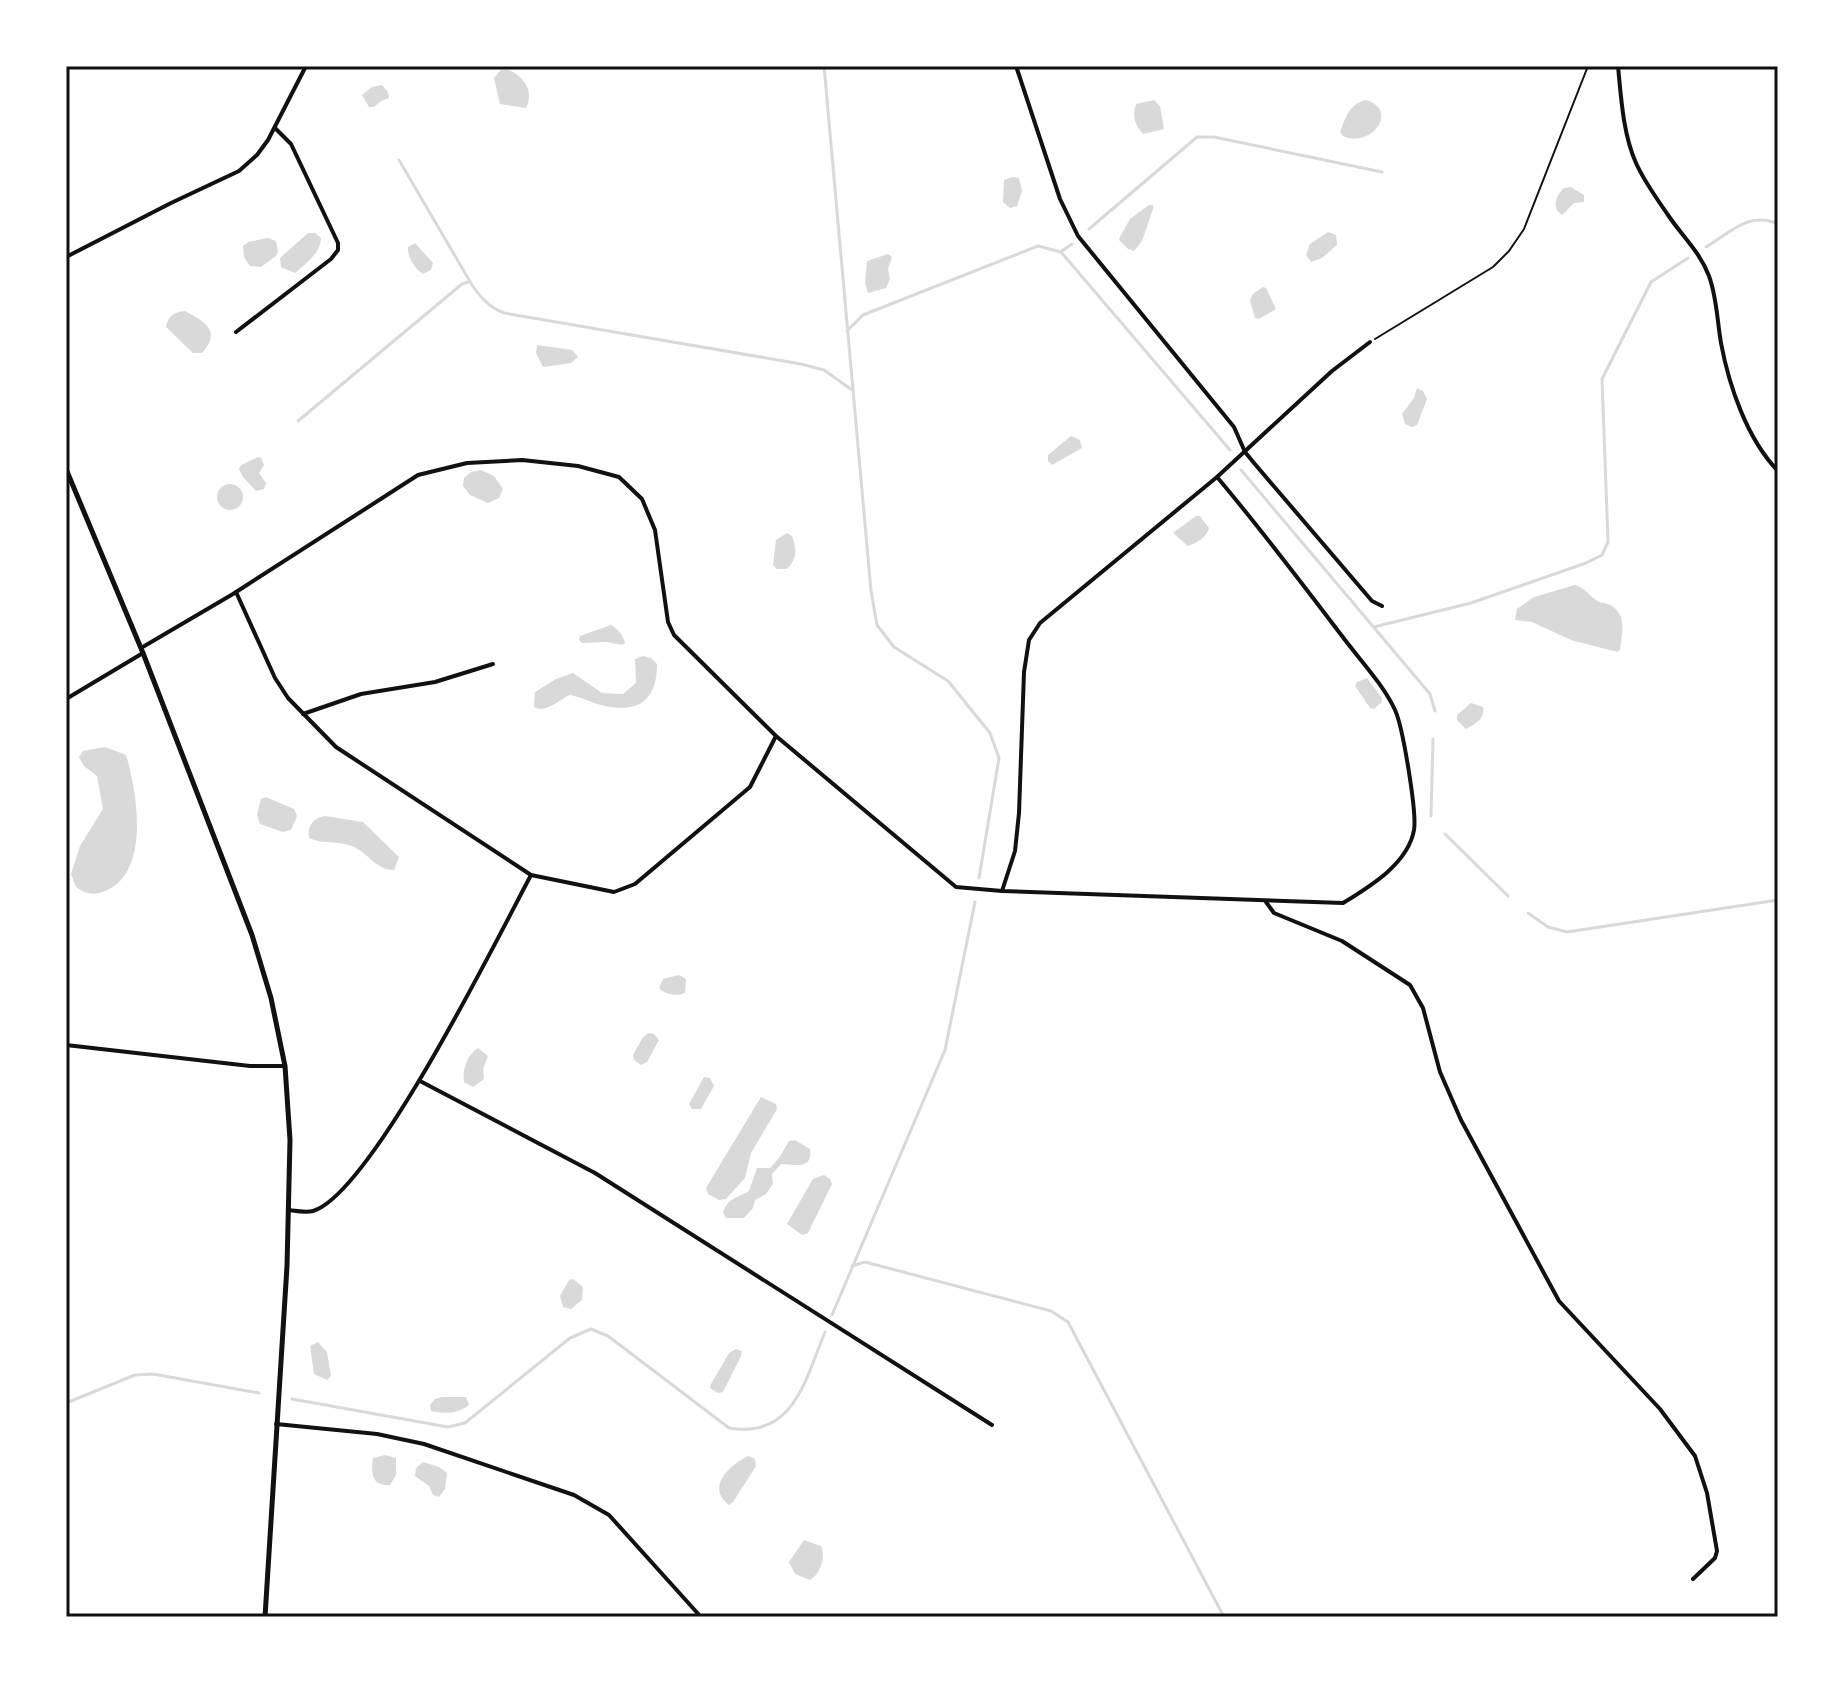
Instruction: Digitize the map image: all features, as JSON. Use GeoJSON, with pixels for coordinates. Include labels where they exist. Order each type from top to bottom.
{"type":"FeatureCollection","features":[{"type":"Feature","properties":{"kind":"main road"},"geometry":{"type":"LineString","coordinates":[[66,469],[142,651],[252,935],[271,998],[285,1066],[290,1140],[288,1210],[265,1617]]}},
{"type":"Feature","properties":{"kind":"street"},"geometry":{"type":"LineString","coordinates":[[66,257],[239,171],[257,155],[275,128],[306,66]]}},
{"type":"Feature","properties":{"kind":"street"},"geometry":{"type":"LineString","coordinates":[[1016,66],[1060,199],[1078,236],[1234,427],[1245,452],[1372,601],[1382,606]]}},
{"type":"Feature","properties":{"kind":"street"},"geometry":{"type":"LineString","coordinates":[[1618,66],[1622,110],[1635,161],[1670,218],[1704,264],[1715,299],[1732,386],[1752,433],[1778,471]]}},
{"type":"Feature","properties":{"kind":"street"},"geometry":{"type":"LineString","coordinates":[[236,332],[331,259],[338,250],[338,243],[291,144],[275,128]]}},
{"type":"Feature","properties":{"kind":"street"},"geometry":{"type":"LineString","coordinates":[[1002,891],[1015,851],[1019,813],[1024,672],[1029,640],[1040,623],[1217,477],[1332,371],[1370,342]]}},
{"type":"Feature","properties":{"kind":"street"},"geometry":{"type":"LineString","coordinates":[[66,699],[418,475],[467,463],[522,460],[578,466],[619,477],[642,499],[655,530],[668,622],[674,635],[776,736],[956,887],[1343,903],[1373,885],[1405,851],[1414,829],[1402,726],[1394,707],[1257,525],[1217,477]]}},
{"type":"Feature","properties":{"kind":"street"},"geometry":{"type":"LineString","coordinates":[[236,592],[275,678],[302,715],[336,747],[531,875],[614,892],[635,884],[750,787],[776,736]]}},
{"type":"Feature","properties":{"kind":"street"},"geometry":{"type":"LineString","coordinates":[[302,715],[361,694],[435,682],[493,664]]}},
{"type":"Feature","properties":{"kind":"street"},"geometry":{"type":"LineString","coordinates":[[288,1210],[312,1211],[342,1192],[359,1172],[420,1081],[531,875]]}},
{"type":"Feature","properties":{"kind":"street"},"geometry":{"type":"LineString","coordinates":[[1264,901],[1274,913],[1342,941],[1410,985],[1423,1008],[1440,1072],[1461,1120],[1559,1301],[1660,1409],[1695,1456],[1707,1493],[1717,1551],[1715,1558],[1693,1579]]}},
{"type":"Feature","properties":{"kind":"street"},"geometry":{"type":"LineString","coordinates":[[66,1045],[250,1066],[285,1066]]}},
{"type":"Feature","properties":{"kind":"street"},"geometry":{"type":"LineString","coordinates":[[420,1081],[595,1173],[992,1425]]}},
{"type":"Feature","properties":{"kind":"street"},"geometry":{"type":"LineString","coordinates":[[276,1424],[377,1434],[424,1444],[574,1495],[609,1515],[701,1617]]}},
{"type":"Feature","properties":{"kind":"path"},"geometry":{"type":"LineString","coordinates":[[1370,342],[1493,267],[1509,251],[1524,229],[1588,66]]}},
{"type":"Feature","properties":{"kind":"shaded area"},"geometry":{"type":"Polygon","coordinates":[[[501,70],[509,70],[524,81],[529,96],[526,108],[500,104],[494,78],[501,70]]]}},
{"type":"Feature","properties":{"kind":"shaded area"},"geometry":{"type":"Polygon","coordinates":[[[382,85],[389,98],[369,107],[362,95],[372,87],[382,85]]]}},
{"type":"Feature","properties":{"kind":"shaded area"},"geometry":{"type":"Polygon","coordinates":[[[1154,100],[1160,106],[1164,129],[1143,134],[1135,120],[1136,104],[1154,100]]]}},
{"type":"Feature","properties":{"kind":"shaded area"},"geometry":{"type":"Polygon","coordinates":[[[1366,100],[1381,112],[1378,127],[1363,137],[1353,139],[1343,136],[1340,132],[1349,112],[1366,100]]]}},
{"type":"Feature","properties":{"kind":"shaded area"},"geometry":{"type":"Polygon","coordinates":[[[1019,178],[1022,191],[1017,206],[1010,208],[1003,202],[1004,180],[1019,178]]]}},
{"type":"Feature","properties":{"kind":"shaded area"},"geometry":{"type":"Polygon","coordinates":[[[1571,187],[1584,195],[1584,202],[1574,203],[1562,215],[1557,209],[1557,198],[1564,188],[1571,187]]]}},
{"type":"Feature","properties":{"kind":"shaded area"},"geometry":{"type":"Polygon","coordinates":[[[1153,205],[1153,209],[1142,241],[1134,251],[1128,249],[1119,240],[1120,237],[1130,219],[1153,205]]]}},
{"type":"Feature","properties":{"kind":"shaded area"},"geometry":{"type":"Polygon","coordinates":[[[1328,232],[1336,235],[1337,245],[1322,258],[1311,262],[1306,255],[1310,244],[1328,232]]]}},
{"type":"Feature","properties":{"kind":"shaded area"},"geometry":{"type":"Polygon","coordinates":[[[308,233],[315,233],[321,238],[316,253],[295,273],[281,267],[280,258],[308,233]]]}},
{"type":"Feature","properties":{"kind":"shaded area"},"geometry":{"type":"Polygon","coordinates":[[[268,238],[276,241],[276,256],[261,267],[250,266],[244,257],[243,246],[268,238]]]}},
{"type":"Feature","properties":{"kind":"shaded area"},"geometry":{"type":"Polygon","coordinates":[[[415,243],[433,263],[431,270],[423,274],[414,266],[409,255],[408,247],[415,243]]]}},
{"type":"Feature","properties":{"kind":"shaded area"},"geometry":{"type":"Polygon","coordinates":[[[888,254],[892,257],[886,288],[868,293],[865,283],[867,261],[888,254]]]}},
{"type":"Feature","properties":{"kind":"shaded area"},"geometry":{"type":"Polygon","coordinates":[[[1263,287],[1276,309],[1259,319],[1255,318],[1250,300],[1263,287]]]}},
{"type":"Feature","properties":{"kind":"shaded area"},"geometry":{"type":"Polygon","coordinates":[[[185,311],[204,323],[211,333],[211,339],[202,353],[193,353],[166,327],[172,315],[185,311]]]}},
{"type":"Feature","properties":{"kind":"shaded area"},"geometry":{"type":"Polygon","coordinates":[[[537,345],[572,350],[578,357],[571,363],[543,367],[536,353],[537,345]]]}},
{"type":"Feature","properties":{"kind":"shaded area"},"geometry":{"type":"Polygon","coordinates":[[[1417,388],[1423,391],[1427,399],[1417,425],[1412,427],[1405,424],[1402,414],[1417,388]]]}},
{"type":"Feature","properties":{"kind":"shaded area"},"geometry":{"type":"Polygon","coordinates":[[[1071,436],[1080,440],[1082,448],[1052,465],[1048,455],[1071,436]]]}},
{"type":"Feature","properties":{"kind":"shaded area"},"geometry":{"type":"Polygon","coordinates":[[[258,457],[264,465],[259,473],[266,483],[264,489],[256,491],[239,469],[258,457]]]}},
{"type":"Feature","properties":{"kind":"shaded area"},"geometry":{"type":"Polygon","coordinates":[[[481,470],[494,476],[503,489],[499,498],[488,503],[470,495],[463,486],[464,478],[471,472],[481,470]]]}},
{"type":"Feature","properties":{"kind":"shaded area"},"geometry":{"type":"Polygon","coordinates":[[[230,484],[239,488],[243,497],[239,506],[230,510],[221,506],[217,497],[221,488],[230,484]]]}},
{"type":"Feature","properties":{"kind":"shaded area"},"geometry":{"type":"Polygon","coordinates":[[[1200,516],[1209,528],[1201,539],[1188,546],[1173,533],[1200,516]]]}},
{"type":"Feature","properties":{"kind":"shaded area"},"geometry":{"type":"Polygon","coordinates":[[[787,533],[794,541],[793,561],[787,569],[777,569],[773,565],[776,540],[787,533]]]}},
{"type":"Feature","properties":{"kind":"shaded area"},"geometry":{"type":"Polygon","coordinates":[[[1575,585],[1619,613],[1622,630],[1620,650],[1617,652],[1571,640],[1532,622],[1515,620],[1517,609],[1534,597],[1575,585]]]}},
{"type":"Feature","properties":{"kind":"shaded area"},"geometry":{"type":"Polygon","coordinates":[[[611,625],[623,637],[625,643],[622,645],[582,643],[579,640],[580,636],[611,625]]]}},
{"type":"Feature","properties":{"kind":"shaded area"},"geometry":{"type":"Polygon","coordinates":[[[643,656],[657,664],[656,677],[649,696],[635,706],[601,705],[570,695],[548,708],[534,707],[535,692],[573,673],[602,693],[623,694],[636,683],[635,659],[643,656]]]}},
{"type":"Feature","properties":{"kind":"shaded area"},"geometry":{"type":"Polygon","coordinates":[[[1367,678],[1382,698],[1374,709],[1370,708],[1355,686],[1367,678]]]}},
{"type":"Feature","properties":{"kind":"shaded area"},"geometry":{"type":"Polygon","coordinates":[[[1471,703],[1483,707],[1483,714],[1466,729],[1457,720],[1457,715],[1471,703]]]}},
{"type":"Feature","properties":{"kind":"shaded area"},"geometry":{"type":"Polygon","coordinates":[[[105,747],[126,755],[136,809],[135,850],[120,881],[105,891],[90,894],[76,887],[71,874],[80,846],[103,809],[97,776],[84,766],[79,757],[83,751],[105,747]]]}},
{"type":"Feature","properties":{"kind":"shaded area"},"geometry":{"type":"Polygon","coordinates":[[[266,797],[294,809],[297,816],[291,830],[283,832],[260,824],[257,815],[261,799],[266,797]]]}},
{"type":"Feature","properties":{"kind":"shaded area"},"geometry":{"type":"Polygon","coordinates":[[[325,816],[363,822],[399,857],[394,870],[377,865],[349,845],[309,838],[312,823],[325,816]]]}},
{"type":"Feature","properties":{"kind":"shaded area"},"geometry":{"type":"Polygon","coordinates":[[[679,975],[686,979],[685,993],[671,994],[659,988],[663,979],[679,975]]]}},
{"type":"Feature","properties":{"kind":"shaded area"},"geometry":{"type":"Polygon","coordinates":[[[649,1033],[659,1040],[647,1062],[641,1065],[633,1055],[643,1037],[649,1033]]]}},
{"type":"Feature","properties":{"kind":"shaded area"},"geometry":{"type":"Polygon","coordinates":[[[478,1048],[488,1056],[483,1069],[484,1079],[473,1087],[464,1082],[464,1073],[468,1059],[478,1048]]]}},
{"type":"Feature","properties":{"kind":"shaded area"},"geometry":{"type":"Polygon","coordinates":[[[704,1077],[710,1078],[714,1086],[701,1109],[692,1109],[689,1104],[704,1077]]]}},
{"type":"Feature","properties":{"kind":"shaded area"},"geometry":{"type":"Polygon","coordinates":[[[761,1097],[776,1104],[777,1109],[751,1153],[745,1178],[726,1199],[719,1200],[708,1194],[706,1188],[761,1097]]]}},
{"type":"Feature","properties":{"kind":"shaded area"},"geometry":{"type":"Polygon","coordinates":[[[795,1140],[810,1149],[809,1161],[802,1165],[781,1164],[772,1174],[773,1184],[766,1194],[755,1200],[753,1208],[744,1218],[726,1218],[723,1213],[727,1204],[749,1191],[757,1168],[770,1168],[789,1141],[795,1140]]]}},
{"type":"Feature","properties":{"kind":"shaded area"},"geometry":{"type":"Polygon","coordinates":[[[824,1175],[832,1184],[808,1233],[802,1235],[787,1224],[813,1179],[824,1175]]]}},
{"type":"Feature","properties":{"kind":"shaded area"},"geometry":{"type":"Polygon","coordinates":[[[573,1279],[583,1287],[582,1300],[571,1309],[563,1307],[560,1296],[569,1280],[573,1279]]]}},
{"type":"Feature","properties":{"kind":"shaded area"},"geometry":{"type":"Polygon","coordinates":[[[318,1342],[327,1352],[331,1376],[327,1380],[314,1374],[310,1346],[318,1342]]]}},
{"type":"Feature","properties":{"kind":"shaded area"},"geometry":{"type":"Polygon","coordinates":[[[736,1349],[742,1351],[741,1356],[723,1392],[718,1393],[710,1388],[711,1384],[729,1353],[736,1349]]]}},
{"type":"Feature","properties":{"kind":"shaded area"},"geometry":{"type":"Polygon","coordinates":[[[442,1397],[466,1397],[469,1405],[451,1412],[431,1411],[430,1405],[442,1397]]]}},
{"type":"Feature","properties":{"kind":"shaded area"},"geometry":{"type":"Polygon","coordinates":[[[385,1455],[396,1458],[396,1475],[390,1485],[376,1481],[372,1473],[373,1458],[385,1455]]]}},
{"type":"Feature","properties":{"kind":"shaded area"},"geometry":{"type":"Polygon","coordinates":[[[748,1456],[755,1459],[756,1466],[729,1505],[719,1491],[720,1484],[734,1465],[748,1456]]]}},
{"type":"Feature","properties":{"kind":"shaded area"},"geometry":{"type":"Polygon","coordinates":[[[423,1462],[447,1473],[445,1489],[439,1497],[433,1495],[429,1486],[415,1476],[416,1468],[423,1462]]]}},
{"type":"Feature","properties":{"kind":"shaded area"},"geometry":{"type":"Polygon","coordinates":[[[804,1540],[821,1546],[823,1556],[817,1574],[810,1580],[795,1574],[789,1562],[804,1540]]]}},
{"type":"Feature","properties":{"kind":"waterway"},"geometry":{"type":"LineString","coordinates":[[824,66],[871,591],[877,625],[894,647],[948,681],[990,733],[999,758],[979,878]]}},
{"type":"Feature","properties":{"kind":"waterway"},"geometry":{"type":"LineString","coordinates":[[1089,229],[1197,137],[1214,137],[1382,172]]}},
{"type":"Feature","properties":{"kind":"waterway"},"geometry":{"type":"LineString","coordinates":[[399,160],[472,285],[486,302],[499,311],[801,364],[824,370],[852,390]]}},
{"type":"Feature","properties":{"kind":"waterway"},"geometry":{"type":"LineString","coordinates":[[1706,247],[1749,222],[1758,220],[1778,224]]}},
{"type":"Feature","properties":{"kind":"waterway"},"geometry":{"type":"LineString","coordinates":[[1062,251],[1072,244]]}},
{"type":"Feature","properties":{"kind":"waterway"},"geometry":{"type":"LineString","coordinates":[[847,331],[863,315],[1038,246],[1061,252],[1230,450]]}},
{"type":"Feature","properties":{"kind":"waterway"},"geometry":{"type":"LineString","coordinates":[[1374,627],[1471,603],[1602,555],[1608,542],[1602,379],[1651,282],[1688,258]]}},
{"type":"Feature","properties":{"kind":"waterway"},"geometry":{"type":"LineString","coordinates":[[298,421],[468,282]]}},
{"type":"Feature","properties":{"kind":"waterway"},"geometry":{"type":"LineString","coordinates":[[1241,470],[1430,694],[1435,711]]}},
{"type":"Feature","properties":{"kind":"waterway"},"geometry":{"type":"LineString","coordinates":[[1431,816],[1433,739]]}},
{"type":"Feature","properties":{"kind":"waterway"},"geometry":{"type":"LineString","coordinates":[[1445,834],[1508,896]]}},
{"type":"Feature","properties":{"kind":"waterway"},"geometry":{"type":"LineString","coordinates":[[1528,913],[1548,927],[1567,932],[1778,900]]}},
{"type":"Feature","properties":{"kind":"waterway"},"geometry":{"type":"LineString","coordinates":[[832,1315],[945,1050],[975,902]]}},
{"type":"Feature","properties":{"kind":"waterway"},"geometry":{"type":"LineString","coordinates":[[852,1266],[865,1262],[1051,1311],[1068,1322],[1224,1617]]}},
{"type":"Feature","properties":{"kind":"waterway"},"geometry":{"type":"LineString","coordinates":[[292,1399],[448,1427],[465,1423],[570,1338],[591,1329],[608,1336],[729,1428],[751,1429],[769,1424],[783,1415],[794,1402],[825,1332]]}},
{"type":"Feature","properties":{"kind":"waterway"},"geometry":{"type":"LineString","coordinates":[[66,1403],[135,1375],[153,1374],[259,1393]]}}]}
